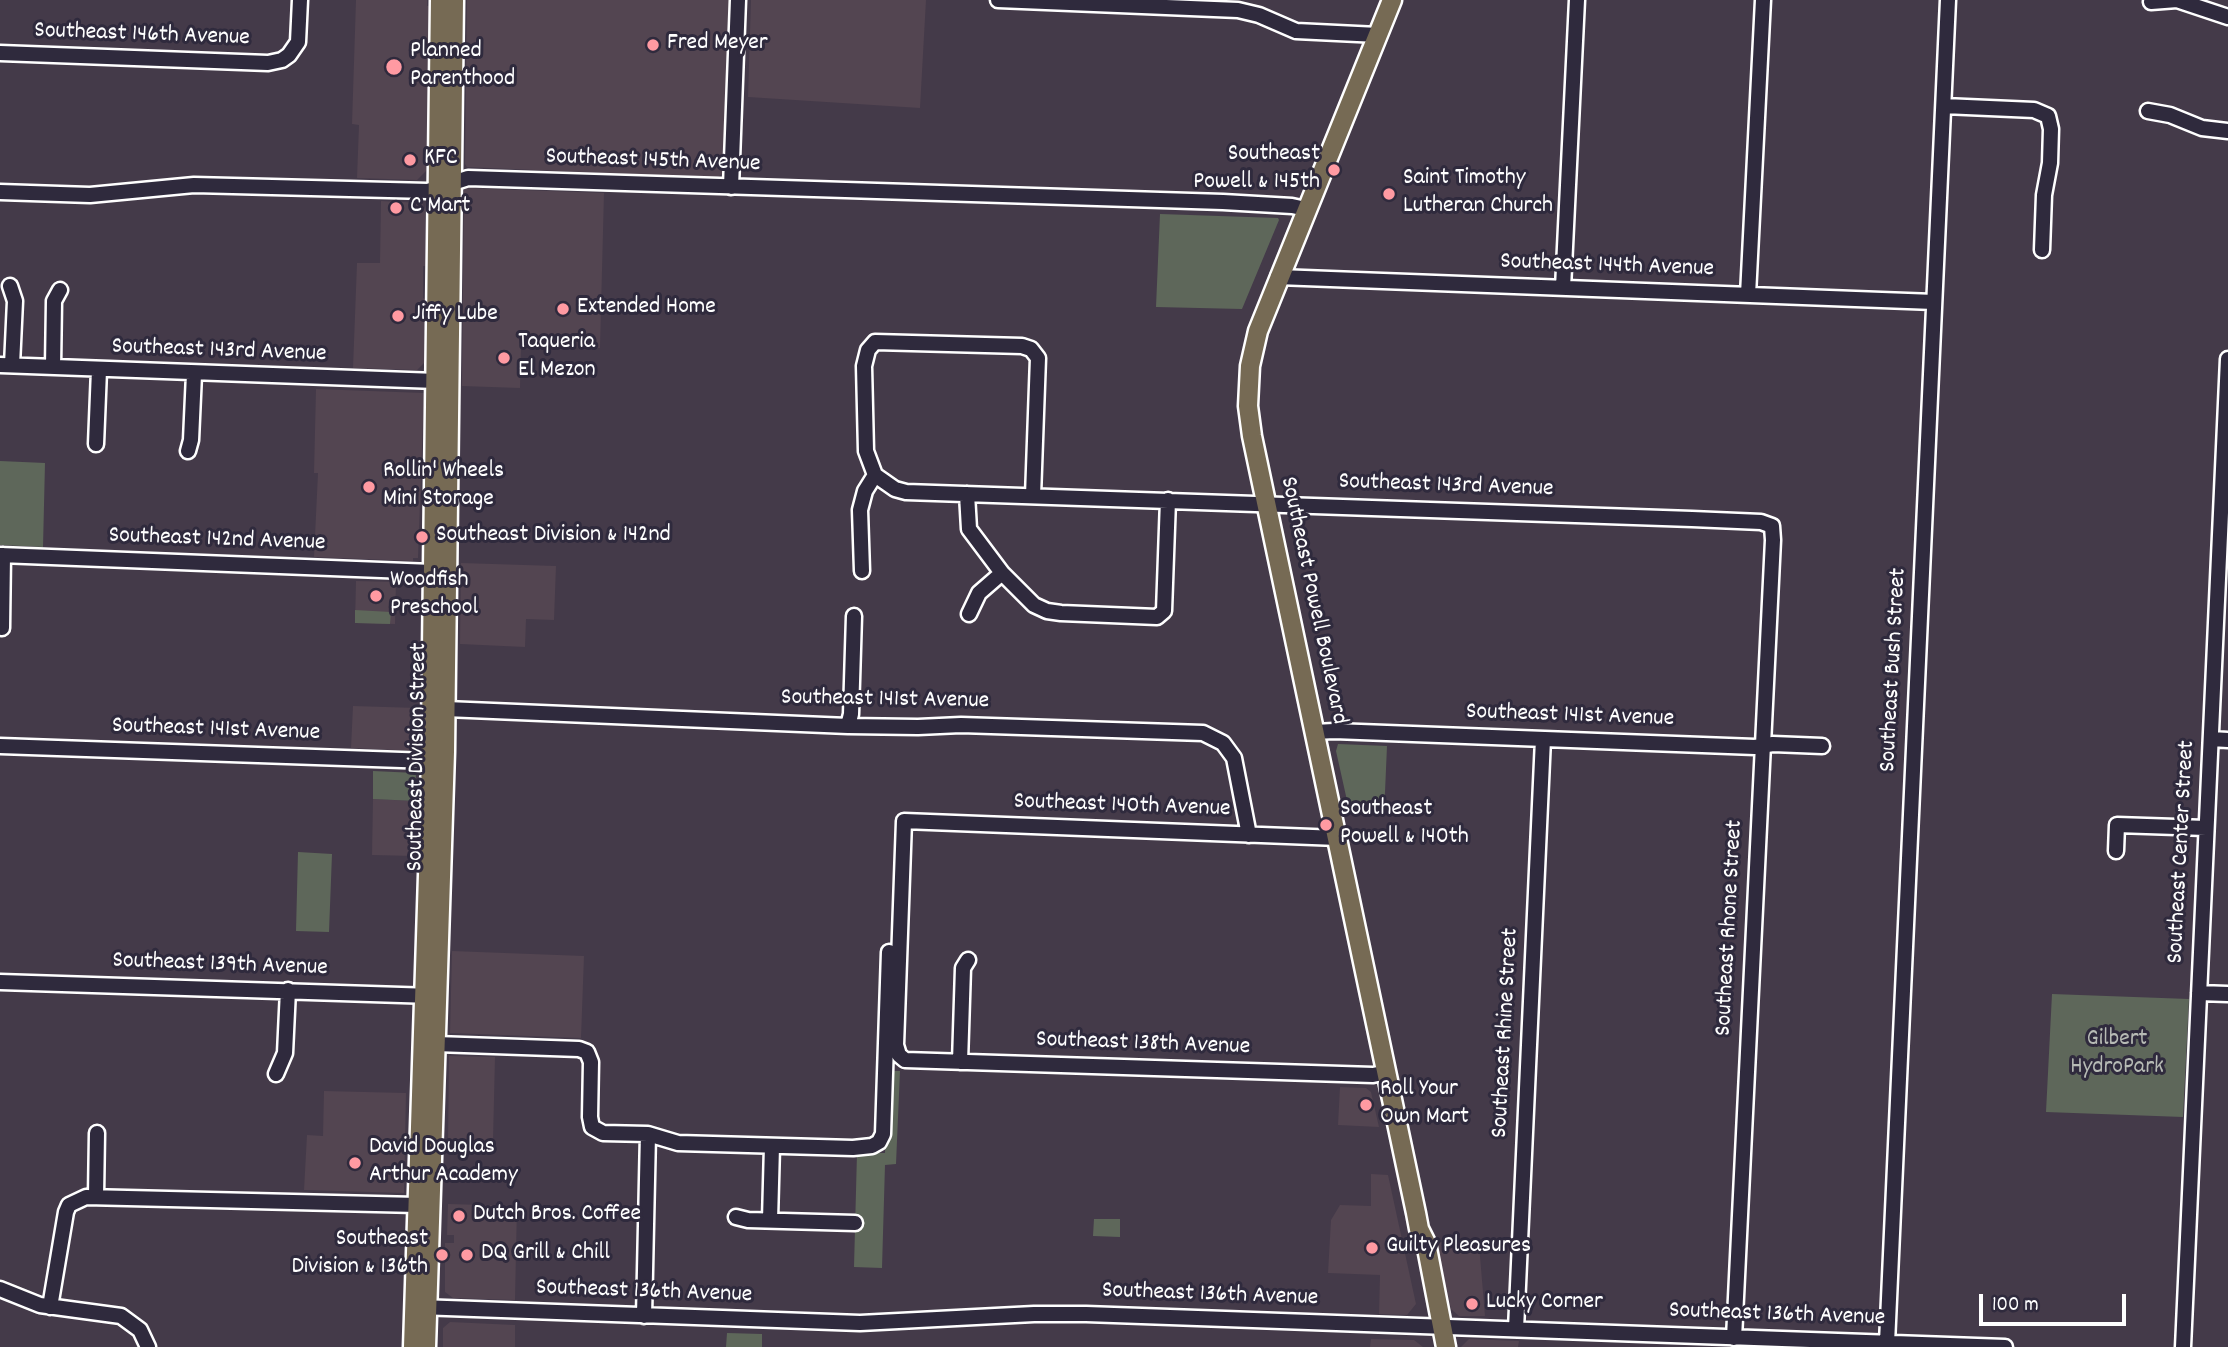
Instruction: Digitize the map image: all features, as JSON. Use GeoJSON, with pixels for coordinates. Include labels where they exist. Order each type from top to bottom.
{"type":"FeatureCollection","features":[{"type":"Feature","properties":{"kind":"main road","name":"Southeast Division Street"},"geometry":{"type":"LineString","coordinates":[[413,1347],[421,1308],[436,1044],[431,996],[430,761],[438,707],[449,428],[440,0]]}},
{"type":"Feature","properties":{"kind":"main road","name":"Southeast Division Street"},"geometry":{"type":"LineString","coordinates":[[426,1347],[421,1308],[417,1205],[444,809],[432,572],[436,381],[454,0]]}},
{"type":"Feature","properties":{"kind":"main road","name":"Southeast Powell Boulevard"},"geometry":{"type":"LineString","coordinates":[[1392,0],[1258,331],[1249,376],[1249,416],[1419,1229],[1426,1243],[1438,1327],[1437,1347]]}},
{"type":"Feature","properties":{"kind":"main road"},"geometry":{"type":"LineString","coordinates":[[436,381],[442,391],[449,428]]}},
{"type":"Feature","properties":{"kind":"main road"},"geometry":{"type":"LineString","coordinates":[[430,761],[437,764],[438,795],[440,805],[444,809]]}},
{"type":"Feature","properties":{"kind":"main road","name":"Southeast Powell Boulevard"},"geometry":{"type":"LineString","coordinates":[[1438,1327],[1446,1347]]}},
{"type":"Feature","properties":{"kind":"street","name":"Southeast 146th Avenue"},"geometry":{"type":"LineString","coordinates":[[0,53],[268,63],[282,60],[298,42],[300,0]]}},
{"type":"Feature","properties":{"kind":"street"},"geometry":{"type":"LineString","coordinates":[[731,187],[738,0]]}},
{"type":"Feature","properties":{"kind":"street"},"geometry":{"type":"LineString","coordinates":[[998,0],[1238,10],[1259,15],[1296,31],[1378,35]]}},
{"type":"Feature","properties":{"kind":"street"},"geometry":{"type":"LineString","coordinates":[[1563,288],[1577,0]]}},
{"type":"Feature","properties":{"kind":"street"},"geometry":{"type":"LineString","coordinates":[[1748,295],[1763,0]]}},
{"type":"Feature","properties":{"kind":"street","name":"Southeast Bush Street"},"geometry":{"type":"LineString","coordinates":[[1887,1343],[1948,0]]}},
{"type":"Feature","properties":{"kind":"street"},"geometry":{"type":"LineString","coordinates":[[2151,2],[2177,0],[2228,17]]}},
{"type":"Feature","properties":{"kind":"street"},"geometry":{"type":"LineString","coordinates":[[1944,106],[2034,110],[2048,116],[2051,128],[2050,163],[2044,195],[2042,250]]}},
{"type":"Feature","properties":{"kind":"street"},"geometry":{"type":"LineString","coordinates":[[2148,111],[2170,115],[2202,128],[2228,131]]}},
{"type":"Feature","properties":{"kind":"street","name":"Southeast 145th Avenue"},"geometry":{"type":"LineString","coordinates":[[0,192],[90,195],[194,185],[428,191],[468,178],[1223,202],[1306,209]]}},
{"type":"Feature","properties":{"kind":"street","name":"Southeast 144th Avenue"},"geometry":{"type":"LineString","coordinates":[[1278,278],[1934,302]]}},
{"type":"Feature","properties":{"kind":"street"},"geometry":{"type":"LineString","coordinates":[[6,365],[15,301],[9,286]]}},
{"type":"Feature","properties":{"kind":"street"},"geometry":{"type":"LineString","coordinates":[[53,367],[54,301],[60,290]]}},
{"type":"Feature","properties":{"kind":"street"},"geometry":{"type":"LineString","coordinates":[[862,571],[860,510],[865,491],[875,475],[866,451],[864,366],[868,350],[875,342],[1022,346],[1031,349],[1038,358],[1033,496]]}},
{"type":"Feature","properties":{"kind":"street","name":"Southeast Center Street"},"geometry":{"type":"LineString","coordinates":[[2183,1347],[2228,359]]}},
{"type":"Feature","properties":{"kind":"street","name":"Southeast 143rd Avenue"},"geometry":{"type":"LineString","coordinates":[[6,365],[436,381]]}},
{"type":"Feature","properties":{"kind":"street"},"geometry":{"type":"LineString","coordinates":[[96,444],[99,370]]}},
{"type":"Feature","properties":{"kind":"street"},"geometry":{"type":"LineString","coordinates":[[188,451],[191,440],[194,373]]}},
{"type":"Feature","properties":{"kind":"street","name":"Southeast 143rd Avenue"},"geometry":{"type":"LineString","coordinates":[[875,475],[895,489],[906,492],[1768,523]]}},
{"type":"Feature","properties":{"kind":"street"},"geometry":{"type":"LineString","coordinates":[[967,494],[969,529],[1002,573],[1034,605],[1047,611],[1157,617],[1164,611],[1168,500]]}},
{"type":"Feature","properties":{"kind":"street","name":"Southeast Rhone Street"},"geometry":{"type":"LineString","coordinates":[[1734,1338],[1773,540],[1772,528],[1768,523]]}},
{"type":"Feature","properties":{"kind":"street"},"geometry":{"type":"LineString","coordinates":[[2,555],[2,628]]}},
{"type":"Feature","properties":{"kind":"street","name":"Southeast 142nd Avenue"},"geometry":{"type":"LineString","coordinates":[[2,555],[432,572]]}},
{"type":"Feature","properties":{"kind":"street"},"geometry":{"type":"LineString","coordinates":[[969,614],[979,593],[1002,573]]}},
{"type":"Feature","properties":{"kind":"street"},"geometry":{"type":"LineString","coordinates":[[848,726],[851,714],[854,616]]}},
{"type":"Feature","properties":{"kind":"street","name":"Southeast 141st Avenue"},"geometry":{"type":"LineString","coordinates":[[438,707],[848,726],[961,725],[1203,733],[1223,743],[1234,758],[1249,835]]}},
{"type":"Feature","properties":{"kind":"street","name":"Southeast 141st Avenue"},"geometry":{"type":"LineString","coordinates":[[1315,732],[1755,747],[1822,746]]}},
{"type":"Feature","properties":{"kind":"street","name":"Southeast Rhine Street"},"geometry":{"type":"LineString","coordinates":[[1516,1329],[1543,739]]}},
{"type":"Feature","properties":{"kind":"street"},"geometry":{"type":"LineString","coordinates":[[2211,739],[2228,740]]}},
{"type":"Feature","properties":{"kind":"street","name":"Southeast 141st Avenue"},"geometry":{"type":"LineString","coordinates":[[0,746],[430,761]]}},
{"type":"Feature","properties":{"kind":"street","name":"Southeast 140th Avenue"},"geometry":{"type":"LineString","coordinates":[[899,1055],[896,1045],[904,821],[1338,838]]}},
{"type":"Feature","properties":{"kind":"street"},"geometry":{"type":"LineString","coordinates":[[2116,851],[2117,825],[2206,828]]}},
{"type":"Feature","properties":{"kind":"street"},"geometry":{"type":"LineString","coordinates":[[436,1044],[579,1049],[587,1052],[591,1062],[590,1117],[592,1127],[603,1133],[648,1134],[678,1143],[853,1148],[872,1146],[883,1134],[889,951]]}},
{"type":"Feature","properties":{"kind":"street"},"geometry":{"type":"LineString","coordinates":[[960,1062],[963,968],[968,960]]}},
{"type":"Feature","properties":{"kind":"street","name":"Southeast 139th Avenue"},"geometry":{"type":"LineString","coordinates":[[0,982],[431,996]]}},
{"type":"Feature","properties":{"kind":"street"},"geometry":{"type":"LineString","coordinates":[[275,1074],[285,1052],[288,990]]}},
{"type":"Feature","properties":{"kind":"street"},"geometry":{"type":"LineString","coordinates":[[2199,993],[2228,994]]}},
{"type":"Feature","properties":{"kind":"street","name":"Southeast 138th Avenue"},"geometry":{"type":"LineString","coordinates":[[899,1055],[905,1060],[960,1062],[1373,1075],[1387,1072]]}},
{"type":"Feature","properties":{"kind":"street"},"geometry":{"type":"LineString","coordinates":[[96,1196],[97,1133]]}},
{"type":"Feature","properties":{"kind":"street"},"geometry":{"type":"LineString","coordinates":[[644,1316],[648,1134]]}},
{"type":"Feature","properties":{"kind":"street"},"geometry":{"type":"LineString","coordinates":[[770,1220],[772,1146]]}},
{"type":"Feature","properties":{"kind":"street"},"geometry":{"type":"LineString","coordinates":[[51,1307],[66,1212],[69,1205],[78,1200],[96,1196],[417,1205]]}},
{"type":"Feature","properties":{"kind":"street"},"geometry":{"type":"LineString","coordinates":[[736,1216],[748,1220],[855,1223]]}},
{"type":"Feature","properties":{"kind":"street"},"geometry":{"type":"LineString","coordinates":[[0,1289],[26,1301],[51,1307],[121,1316],[140,1330],[148,1347]]}},
{"type":"Feature","properties":{"kind":"street","name":"Southeast 136th Avenue"},"geometry":{"type":"LineString","coordinates":[[421,1308],[874,1324],[1053,1314],[1516,1329],[1838,1344],[2005,1347]]}},
{"type":"Feature","properties":{"kind":"shaded area"},"geometry":{"type":"Polygon","coordinates":[[[356,0],[427,0],[427,170],[417,180],[357,178],[359,125],[352,124],[356,0]]]}},
{"type":"Feature","properties":{"kind":"shaded area"},"geometry":{"type":"Polygon","coordinates":[[[467,0],[731,0],[723,173],[717,178],[467,167],[467,0]]]}},
{"type":"Feature","properties":{"kind":"shaded area"},"geometry":{"type":"Polygon","coordinates":[[[751,0],[926,0],[920,108],[748,97],[751,0]]]}},
{"type":"Feature","properties":{"kind":"shaded area"},"geometry":{"type":"Polygon","coordinates":[[[464,188],[604,193],[600,348],[521,346],[520,388],[462,386],[464,188]]]}},
{"type":"Feature","properties":{"kind":"shaded area"},"geometry":{"type":"Polygon","coordinates":[[[381,201],[422,203],[425,209],[424,363],[417,370],[353,368],[357,263],[380,263],[381,201]]]}},
{"type":"Feature","properties":{"kind":"shaded area","name":"Rollin' Wheels Mini Storage"},"geometry":{"type":"Polygon","coordinates":[[[316,389],[424,393],[418,558],[413,558],[413,561],[314,557],[318,473],[314,473],[316,389]]]}},
{"type":"Feature","properties":{"kind":"shaded area"},"geometry":{"type":"Polygon","coordinates":[[[461,563],[556,566],[554,620],[526,619],[525,647],[460,644],[461,563]]]}},
{"type":"Feature","properties":{"kind":"shaded area","name":"Woodfish Preschool"},"geometry":{"type":"Polygon","coordinates":[[[356,581],[396,582],[395,624],[355,623],[356,581]]]}},
{"type":"Feature","properties":{"kind":"shaded area"},"geometry":{"type":"Polygon","coordinates":[[[353,706],[418,708],[417,751],[351,748],[353,706]]]}},
{"type":"Feature","properties":{"kind":"shaded area"},"geometry":{"type":"Polygon","coordinates":[[[373,799],[415,801],[414,856],[372,855],[373,799]]]}},
{"type":"Feature","properties":{"kind":"shaded area"},"geometry":{"type":"Polygon","coordinates":[[[452,951],[584,956],[581,1038],[450,1033],[452,951]]]}},
{"type":"Feature","properties":{"kind":"shaded area"},"geometry":{"type":"Polygon","coordinates":[[[449,1056],[495,1057],[493,1141],[448,1140],[449,1056]]]}},
{"type":"Feature","properties":{"kind":"shaded area"},"geometry":{"type":"Polygon","coordinates":[[[1340,1087],[1366,1088],[1371,1092],[1379,1127],[1338,1125],[1340,1087]]]}},
{"type":"Feature","properties":{"kind":"shaded area","name":"David Douglas Arthur Academy"},"geometry":{"type":"Polygon","coordinates":[[[324,1091],[406,1093],[404,1193],[304,1190],[307,1135],[323,1136],[324,1091]]]}},
{"type":"Feature","properties":{"kind":"shaded area"},"geometry":{"type":"Polygon","coordinates":[[[1371,1174],[1388,1175],[1416,1304],[1407,1315],[1379,1314],[1380,1275],[1328,1273],[1331,1220],[1340,1205],[1371,1206],[1371,1174]]]}},
{"type":"Feature","properties":{"kind":"shaded area"},"geometry":{"type":"Polygon","coordinates":[[[448,1204],[517,1206],[515,1300],[453,1298],[445,1292],[445,1243],[454,1243],[454,1235],[447,1235],[448,1204]]]}},
{"type":"Feature","properties":{"kind":"shaded area"},"geometry":{"type":"Polygon","coordinates":[[[1436,1242],[1479,1244],[1485,1316],[1459,1316],[1451,1309],[1436,1242]]]}},
{"type":"Feature","properties":{"kind":"shaded area"},"geometry":{"type":"Polygon","coordinates":[[[450,1322],[515,1325],[515,1347],[443,1347],[443,1328],[450,1322]]]}},
{"type":"Feature","properties":{"kind":"shaded area"},"geometry":{"type":"Polygon","coordinates":[[[1371,1339],[1414,1340],[1423,1347],[1370,1347],[1371,1339]]]}},
{"type":"Feature","properties":{"kind":"shaded area"},"geometry":{"type":"Polygon","coordinates":[[[1469,1339],[1519,1341],[1518,1347],[1461,1347],[1469,1339]]]}},
{"type":"Feature","properties":{"kind":"green space"},"geometry":{"type":"Polygon","coordinates":[[[1160,214],[1278,218],[1242,309],[1156,307],[1160,214]]]}},
{"type":"Feature","properties":{"kind":"green space"},"geometry":{"type":"Polygon","coordinates":[[[0,461],[45,463],[43,547],[0,545],[0,461]]]}},
{"type":"Feature","properties":{"kind":"green space"},"geometry":{"type":"Polygon","coordinates":[[[355,610],[391,612],[390,624],[355,623],[355,610]]]}},
{"type":"Feature","properties":{"kind":"green space"},"geometry":{"type":"Polygon","coordinates":[[[1338,744],[1387,746],[1384,815],[1350,814],[1336,751],[1338,744]]]}},
{"type":"Feature","properties":{"kind":"green space"},"geometry":{"type":"Polygon","coordinates":[[[373,771],[416,773],[415,801],[373,799],[373,771]]]}},
{"type":"Feature","properties":{"kind":"green space"},"geometry":{"type":"Polygon","coordinates":[[[298,852],[332,854],[329,932],[296,931],[298,852]]]}},
{"type":"Feature","properties":{"kind":"green space","name":"Gilbert HydroPark"},"geometry":{"type":"Polygon","coordinates":[[[2052,994],[2189,999],[2183,1117],[2046,1112],[2052,994]]]}},
{"type":"Feature","properties":{"kind":"green space"},"geometry":{"type":"Polygon","coordinates":[[[888,1071],[900,1071],[896,1164],[885,1165],[882,1268],[854,1267],[857,1153],[885,1153],[888,1071]]]}},
{"type":"Feature","properties":{"kind":"green space"},"geometry":{"type":"Polygon","coordinates":[[[1094,1219],[1120,1219],[1120,1237],[1093,1236],[1094,1219]]]}},
{"type":"Feature","properties":{"kind":"green space"},"geometry":{"type":"Polygon","coordinates":[[[727,1333],[762,1334],[762,1347],[726,1347],[727,1333]]]}},
{"type":"Feature","properties":{"kind":"place","name":"Fred Meyer"},"geometry":{"type":"Point","coordinates":[653,45]}},
{"type":"Feature","properties":{"kind":"place","name":"Planned Parenthood"},"geometry":{"type":"Point","coordinates":[394,67]}},
{"type":"Feature","properties":{"kind":"place","name":"KFC"},"geometry":{"type":"Point","coordinates":[410,160]}},
{"type":"Feature","properties":{"kind":"place","name":"Southeast Powell & 145th"},"geometry":{"type":"Point","coordinates":[1334,170]}},
{"type":"Feature","properties":{"kind":"place","name":"Saint Timothy Lutheran Church"},"geometry":{"type":"Point","coordinates":[1389,194]}},
{"type":"Feature","properties":{"kind":"place","name":"C Mart"},"geometry":{"type":"Point","coordinates":[396,208]}},
{"type":"Feature","properties":{"kind":"place","name":"Extended Home"},"geometry":{"type":"Point","coordinates":[563,309]}},
{"type":"Feature","properties":{"kind":"place","name":"Jiffy Lube"},"geometry":{"type":"Point","coordinates":[398,316]}},
{"type":"Feature","properties":{"kind":"place","name":"Taqueria El Mezon"},"geometry":{"type":"Point","coordinates":[504,358]}},
{"type":"Feature","properties":{"kind":"place","name":"Rollin' Wheels Mini Storage"},"geometry":{"type":"Point","coordinates":[369,487]}},
{"type":"Feature","properties":{"kind":"place","name":"Southeast Division & 142nd"},"geometry":{"type":"Point","coordinates":[422,537]}},
{"type":"Feature","properties":{"kind":"place","name":"Woodfish Preschool"},"geometry":{"type":"Point","coordinates":[376,596]}},
{"type":"Feature","properties":{"kind":"place","name":"Southeast Powell & 140th"},"geometry":{"type":"Point","coordinates":[1326,825]}},
{"type":"Feature","properties":{"kind":"place","name":"Roll Your Own Mart"},"geometry":{"type":"Point","coordinates":[1366,1105]}},
{"type":"Feature","properties":{"kind":"place","name":"David Douglas Arthur Academy"},"geometry":{"type":"Point","coordinates":[355,1163]}},
{"type":"Feature","properties":{"kind":"place","name":"Dutch Bros. Coffee"},"geometry":{"type":"Point","coordinates":[459,1216]}},
{"type":"Feature","properties":{"kind":"place","name":"Guilty Pleasures"},"geometry":{"type":"Point","coordinates":[1372,1248]}},
{"type":"Feature","properties":{"kind":"place","name":"Southeast Division & 136th"},"geometry":{"type":"Point","coordinates":[442,1255]}},
{"type":"Feature","properties":{"kind":"place","name":"DQ Grill & Chill"},"geometry":{"type":"Point","coordinates":[467,1255]}},
{"type":"Feature","properties":{"kind":"place","name":"Lucky Corner"},"geometry":{"type":"Point","coordinates":[1472,1304]}}]}
